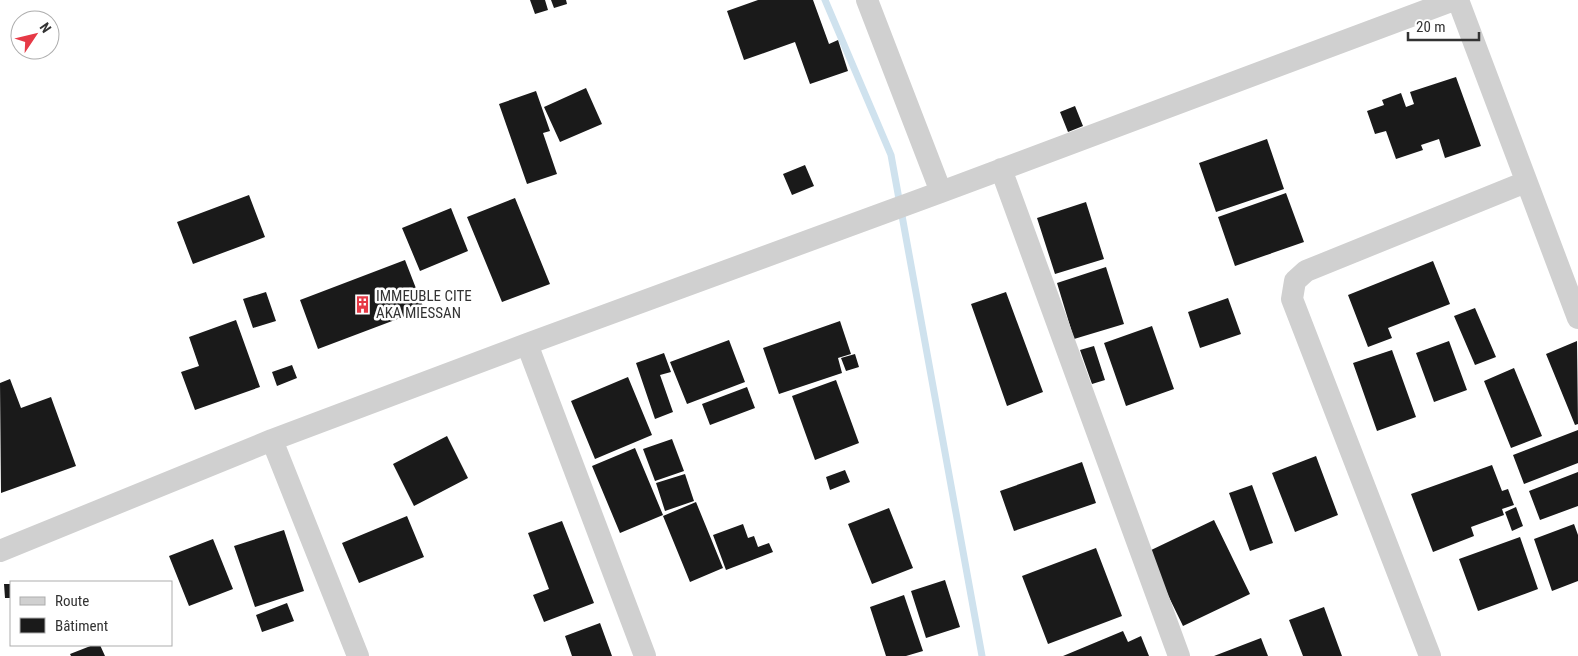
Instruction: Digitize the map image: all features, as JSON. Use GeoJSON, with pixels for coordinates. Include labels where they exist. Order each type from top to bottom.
{"type":"FeatureCollection","features":[{"type":"Feature","properties":{"kind":"street"},"geometry":{"type":"LineString","coordinates":[[867,0],[941,192]]}},
{"type":"Feature","properties":{"kind":"street"},"geometry":{"type":"LineString","coordinates":[[0,551],[272,440],[1454,0]]}},
{"type":"Feature","properties":{"kind":"street"},"geometry":{"type":"LineString","coordinates":[[1458,0],[1578,318]]}},
{"type":"Feature","properties":{"kind":"street"},"geometry":{"type":"LineString","coordinates":[[1001,169],[1179,656]]}},
{"type":"Feature","properties":{"kind":"street"},"geometry":{"type":"LineString","coordinates":[[1430,656],[1292,299],[1295,281],[1306,271],[1526,182]]}},
{"type":"Feature","properties":{"kind":"street"},"geometry":{"type":"LineString","coordinates":[[527,344],[645,656]]}},
{"type":"Feature","properties":{"kind":"street"},"geometry":{"type":"LineString","coordinates":[[272,440],[358,656]]}},
{"type":"Feature","properties":{"kind":"building"},"geometry":{"type":"Polygon","coordinates":[[[530,0],[545,0],[548,10],[535,14],[530,0]]]}},
{"type":"Feature","properties":{"kind":"building"},"geometry":{"type":"Polygon","coordinates":[[[551,0],[566,0],[567,4],[554,8],[551,0]]]}},
{"type":"Feature","properties":{"kind":"building"},"geometry":{"type":"Polygon","coordinates":[[[758,0],[813,0],[829,44],[838,40],[848,71],[810,84],[795,42],[744,60],[727,11],[758,0]]]}},
{"type":"Feature","properties":{"kind":"building"},"geometry":{"type":"Polygon","coordinates":[[[1456,77],[1481,146],[1445,158],[1439,139],[1421,145],[1423,150],[1396,159],[1386,131],[1375,134],[1367,111],[1384,105],[1382,100],[1401,93],[1406,107],[1414,104],[1410,92],[1456,77]]]}},
{"type":"Feature","properties":{"kind":"building"},"geometry":{"type":"Polygon","coordinates":[[[586,88],[602,124],[560,142],[544,107],[586,88]]]}},
{"type":"Feature","properties":{"kind":"building"},"geometry":{"type":"Polygon","coordinates":[[[536,91],[550,131],[543,133],[557,174],[527,184],[499,104],[536,91]]]}},
{"type":"Feature","properties":{"kind":"building"},"geometry":{"type":"Polygon","coordinates":[[[1075,106],[1083,126],[1068,132],[1060,112],[1075,106]]]}},
{"type":"Feature","properties":{"kind":"building"},"geometry":{"type":"Polygon","coordinates":[[[1267,139],[1284,189],[1216,212],[1199,163],[1267,139]]]}},
{"type":"Feature","properties":{"kind":"building"},"geometry":{"type":"Polygon","coordinates":[[[805,165],[814,186],[792,195],[783,174],[805,165]]]}},
{"type":"Feature","properties":{"kind":"building"},"geometry":{"type":"Polygon","coordinates":[[[1286,193],[1304,242],[1235,266],[1218,217],[1286,193]]]}},
{"type":"Feature","properties":{"kind":"building"},"geometry":{"type":"Polygon","coordinates":[[[249,195],[265,237],[193,264],[177,222],[249,195]]]}},
{"type":"Feature","properties":{"kind":"building"},"geometry":{"type":"Polygon","coordinates":[[[515,198],[550,284],[502,302],[467,217],[515,198]]]}},
{"type":"Feature","properties":{"kind":"building"},"geometry":{"type":"Polygon","coordinates":[[[1086,202],[1104,259],[1055,274],[1037,218],[1086,202]]]}},
{"type":"Feature","properties":{"kind":"building"},"geometry":{"type":"Polygon","coordinates":[[[451,208],[468,251],[420,271],[402,228],[451,208]]]}},
{"type":"Feature","properties":{"kind":"building","name":"IMMEUBLE CITE AKA MIESSAN"},"geometry":{"type":"Polygon","coordinates":[[[405,260],[424,309],[318,349],[300,300],[405,260]]]}},
{"type":"Feature","properties":{"kind":"building"},"geometry":{"type":"Polygon","coordinates":[[[1433,261],[1450,304],[1388,328],[1392,338],[1368,347],[1348,295],[1433,261]]]}},
{"type":"Feature","properties":{"kind":"building"},"geometry":{"type":"Polygon","coordinates":[[[1106,267],[1124,324],[1074,339],[1057,283],[1106,267]]]}},
{"type":"Feature","properties":{"kind":"building"},"geometry":{"type":"Polygon","coordinates":[[[266,292],[276,321],[253,328],[243,299],[266,292]]]}},
{"type":"Feature","properties":{"kind":"building"},"geometry":{"type":"Polygon","coordinates":[[[1006,292],[1043,392],[1007,406],[971,304],[1006,292]]]}},
{"type":"Feature","properties":{"kind":"building"},"geometry":{"type":"Polygon","coordinates":[[[1228,298],[1241,334],[1200,348],[1188,312],[1228,298]]]}},
{"type":"Feature","properties":{"kind":"building"},"geometry":{"type":"Polygon","coordinates":[[[1475,308],[1496,357],[1475,365],[1454,316],[1475,308]]]}},
{"type":"Feature","properties":{"kind":"building"},"geometry":{"type":"Polygon","coordinates":[[[236,320],[260,387],[195,410],[181,372],[199,366],[189,337],[236,320]]]}},
{"type":"Feature","properties":{"kind":"building"},"geometry":{"type":"Polygon","coordinates":[[[840,321],[851,354],[838,358],[842,373],[779,394],[763,348],[840,321]]]}},
{"type":"Feature","properties":{"kind":"building"},"geometry":{"type":"Polygon","coordinates":[[[1152,326],[1174,389],[1126,406],[1104,343],[1152,326]]]}},
{"type":"Feature","properties":{"kind":"building"},"geometry":{"type":"Polygon","coordinates":[[[729,340],[745,382],[687,404],[670,362],[729,340]]]}},
{"type":"Feature","properties":{"kind":"building"},"geometry":{"type":"Polygon","coordinates":[[[1449,341],[1467,390],[1434,402],[1416,353],[1449,341]]]}},
{"type":"Feature","properties":{"kind":"building"},"geometry":{"type":"Polygon","coordinates":[[[1577,341],[1578,424],[1575,425],[1546,354],[1577,341]]]}},
{"type":"Feature","properties":{"kind":"building"},"geometry":{"type":"Polygon","coordinates":[[[1094,346],[1105,380],[1092,384],[1080,350],[1094,346]]]}},
{"type":"Feature","properties":{"kind":"building"},"geometry":{"type":"Polygon","coordinates":[[[1392,350],[1416,417],[1377,431],[1353,363],[1392,350]]]}},
{"type":"Feature","properties":{"kind":"building"},"geometry":{"type":"Polygon","coordinates":[[[664,353],[671,372],[660,375],[673,412],[655,419],[636,363],[664,353]]]}},
{"type":"Feature","properties":{"kind":"building"},"geometry":{"type":"Polygon","coordinates":[[[855,354],[859,367],[846,371],[841,358],[855,354]]]}},
{"type":"Feature","properties":{"kind":"building"},"geometry":{"type":"Polygon","coordinates":[[[292,365],[297,378],[277,386],[272,372],[292,365]]]}},
{"type":"Feature","properties":{"kind":"building"},"geometry":{"type":"Polygon","coordinates":[[[1514,368],[1542,436],[1511,448],[1484,381],[1514,368]]]}},
{"type":"Feature","properties":{"kind":"building"},"geometry":{"type":"Polygon","coordinates":[[[628,377],[652,435],[595,459],[571,401],[628,377]]]}},
{"type":"Feature","properties":{"kind":"building"},"geometry":{"type":"Polygon","coordinates":[[[10,379],[21,408],[51,397],[76,466],[1,493],[0,383],[10,379]]]}},
{"type":"Feature","properties":{"kind":"building"},"geometry":{"type":"Polygon","coordinates":[[[836,380],[859,443],[815,460],[792,396],[836,380]]]}},
{"type":"Feature","properties":{"kind":"building"},"geometry":{"type":"Polygon","coordinates":[[[747,387],[755,408],[710,425],[702,404],[747,387]]]}},
{"type":"Feature","properties":{"kind":"building"},"geometry":{"type":"Polygon","coordinates":[[[1578,430],[1578,463],[1524,484],[1513,455],[1578,430]]]}},
{"type":"Feature","properties":{"kind":"building"},"geometry":{"type":"Polygon","coordinates":[[[447,436],[468,478],[414,506],[393,464],[447,436]]]}},
{"type":"Feature","properties":{"kind":"building"},"geometry":{"type":"Polygon","coordinates":[[[672,439],[684,471],[655,481],[643,449],[672,439]]]}},
{"type":"Feature","properties":{"kind":"building"},"geometry":{"type":"Polygon","coordinates":[[[635,448],[663,515],[620,533],[592,466],[635,448]]]}},
{"type":"Feature","properties":{"kind":"building"},"geometry":{"type":"Polygon","coordinates":[[[1316,456],[1338,515],[1295,532],[1272,473],[1316,456]]]}},
{"type":"Feature","properties":{"kind":"building"},"geometry":{"type":"Polygon","coordinates":[[[1082,462],[1096,503],[1014,531],[1000,491],[1082,462]]]}},
{"type":"Feature","properties":{"kind":"building"},"geometry":{"type":"Polygon","coordinates":[[[1492,465],[1502,491],[1508,489],[1514,505],[1502,509],[1504,515],[1471,527],[1474,536],[1433,552],[1411,494],[1492,465]]]}},
{"type":"Feature","properties":{"kind":"building"},"geometry":{"type":"Polygon","coordinates":[[[845,470],[850,482],[830,490],[826,477],[845,470]]]}},
{"type":"Feature","properties":{"kind":"building"},"geometry":{"type":"Polygon","coordinates":[[[1578,472],[1578,506],[1540,520],[1529,491],[1578,472]]]}},
{"type":"Feature","properties":{"kind":"building"},"geometry":{"type":"Polygon","coordinates":[[[685,474],[694,501],[665,511],[656,483],[685,474]]]}},
{"type":"Feature","properties":{"kind":"building"},"geometry":{"type":"Polygon","coordinates":[[[1252,485],[1273,543],[1250,551],[1229,493],[1252,485]]]}},
{"type":"Feature","properties":{"kind":"building"},"geometry":{"type":"Polygon","coordinates":[[[696,502],[723,568],[690,582],[663,516],[696,502]]]}},
{"type":"Feature","properties":{"kind":"building"},"geometry":{"type":"Polygon","coordinates":[[[1516,507],[1523,526],[1512,531],[1505,512],[1516,507]]]}},
{"type":"Feature","properties":{"kind":"building"},"geometry":{"type":"Polygon","coordinates":[[[889,508],[913,568],[872,584],[848,524],[889,508]]]}},
{"type":"Feature","properties":{"kind":"building"},"geometry":{"type":"Polygon","coordinates":[[[407,516],[424,557],[359,583],[342,543],[407,516]]]}},
{"type":"Feature","properties":{"kind":"building"},"geometry":{"type":"Polygon","coordinates":[[[1214,520],[1250,594],[1183,626],[1147,552],[1214,520]]]}},
{"type":"Feature","properties":{"kind":"building"},"geometry":{"type":"Polygon","coordinates":[[[562,521],[594,603],[544,622],[533,595],[549,589],[528,533],[562,521]]]}},
{"type":"Feature","properties":{"kind":"building"},"geometry":{"type":"Polygon","coordinates":[[[743,524],[748,538],[754,536],[758,547],[769,543],[773,552],[726,570],[713,535],[743,524]]]}},
{"type":"Feature","properties":{"kind":"building"},"geometry":{"type":"Polygon","coordinates":[[[1574,524],[1578,535],[1578,581],[1552,591],[1534,539],[1574,524]]]}},
{"type":"Feature","properties":{"kind":"building"},"geometry":{"type":"Polygon","coordinates":[[[284,530],[304,591],[255,607],[234,546],[284,530]]]}},
{"type":"Feature","properties":{"kind":"building"},"geometry":{"type":"Polygon","coordinates":[[[1520,537],[1538,589],[1478,611],[1459,559],[1520,537]]]}},
{"type":"Feature","properties":{"kind":"building"},"geometry":{"type":"Polygon","coordinates":[[[213,539],[233,589],[189,606],[169,556],[213,539]]]}},
{"type":"Feature","properties":{"kind":"building"},"geometry":{"type":"Polygon","coordinates":[[[1096,548],[1122,616],[1048,644],[1022,576],[1096,548]]]}},
{"type":"Feature","properties":{"kind":"building"},"geometry":{"type":"Polygon","coordinates":[[[945,580],[960,627],[926,638],[911,591],[945,580]]]}},
{"type":"Feature","properties":{"kind":"building"},"geometry":{"type":"Polygon","coordinates":[[[4,584],[10,584],[10,598],[5,598],[4,584]]]}},
{"type":"Feature","properties":{"kind":"building"},"geometry":{"type":"Polygon","coordinates":[[[904,595],[923,651],[906,656],[886,656],[870,607],[904,595]]]}},
{"type":"Feature","properties":{"kind":"building"},"geometry":{"type":"Polygon","coordinates":[[[287,603],[294,621],[262,632],[256,615],[287,603]]]}},
{"type":"Feature","properties":{"kind":"building"},"geometry":{"type":"Polygon","coordinates":[[[1324,607],[1342,656],[1303,656],[1289,620],[1324,607]]]}},
{"type":"Feature","properties":{"kind":"building"},"geometry":{"type":"Polygon","coordinates":[[[600,623],[612,656],[572,656],[565,636],[600,623]]]}},
{"type":"Feature","properties":{"kind":"building"},"geometry":{"type":"Polygon","coordinates":[[[1123,631],[1128,642],[1141,636],[1149,656],[1063,656],[1123,631]]]}},
{"type":"Feature","properties":{"kind":"building"},"geometry":{"type":"Polygon","coordinates":[[[1261,638],[1268,656],[1214,656],[1261,638]]]}},
{"type":"Feature","properties":{"kind":"building"},"geometry":{"type":"Polygon","coordinates":[[[90,646],[100,646],[105,656],[71,656],[70,654],[90,646]]]}},
{"type":"Feature","properties":{"kind":"waterway"},"geometry":{"type":"LineString","coordinates":[[825,0],[891,155],[982,656]]}},
{"type":"Feature","properties":{"kind":"place","name":"IMMEUBLE CITE AKA MIESSAN"},"geometry":{"type":"Point","coordinates":[362,305]}}]}
